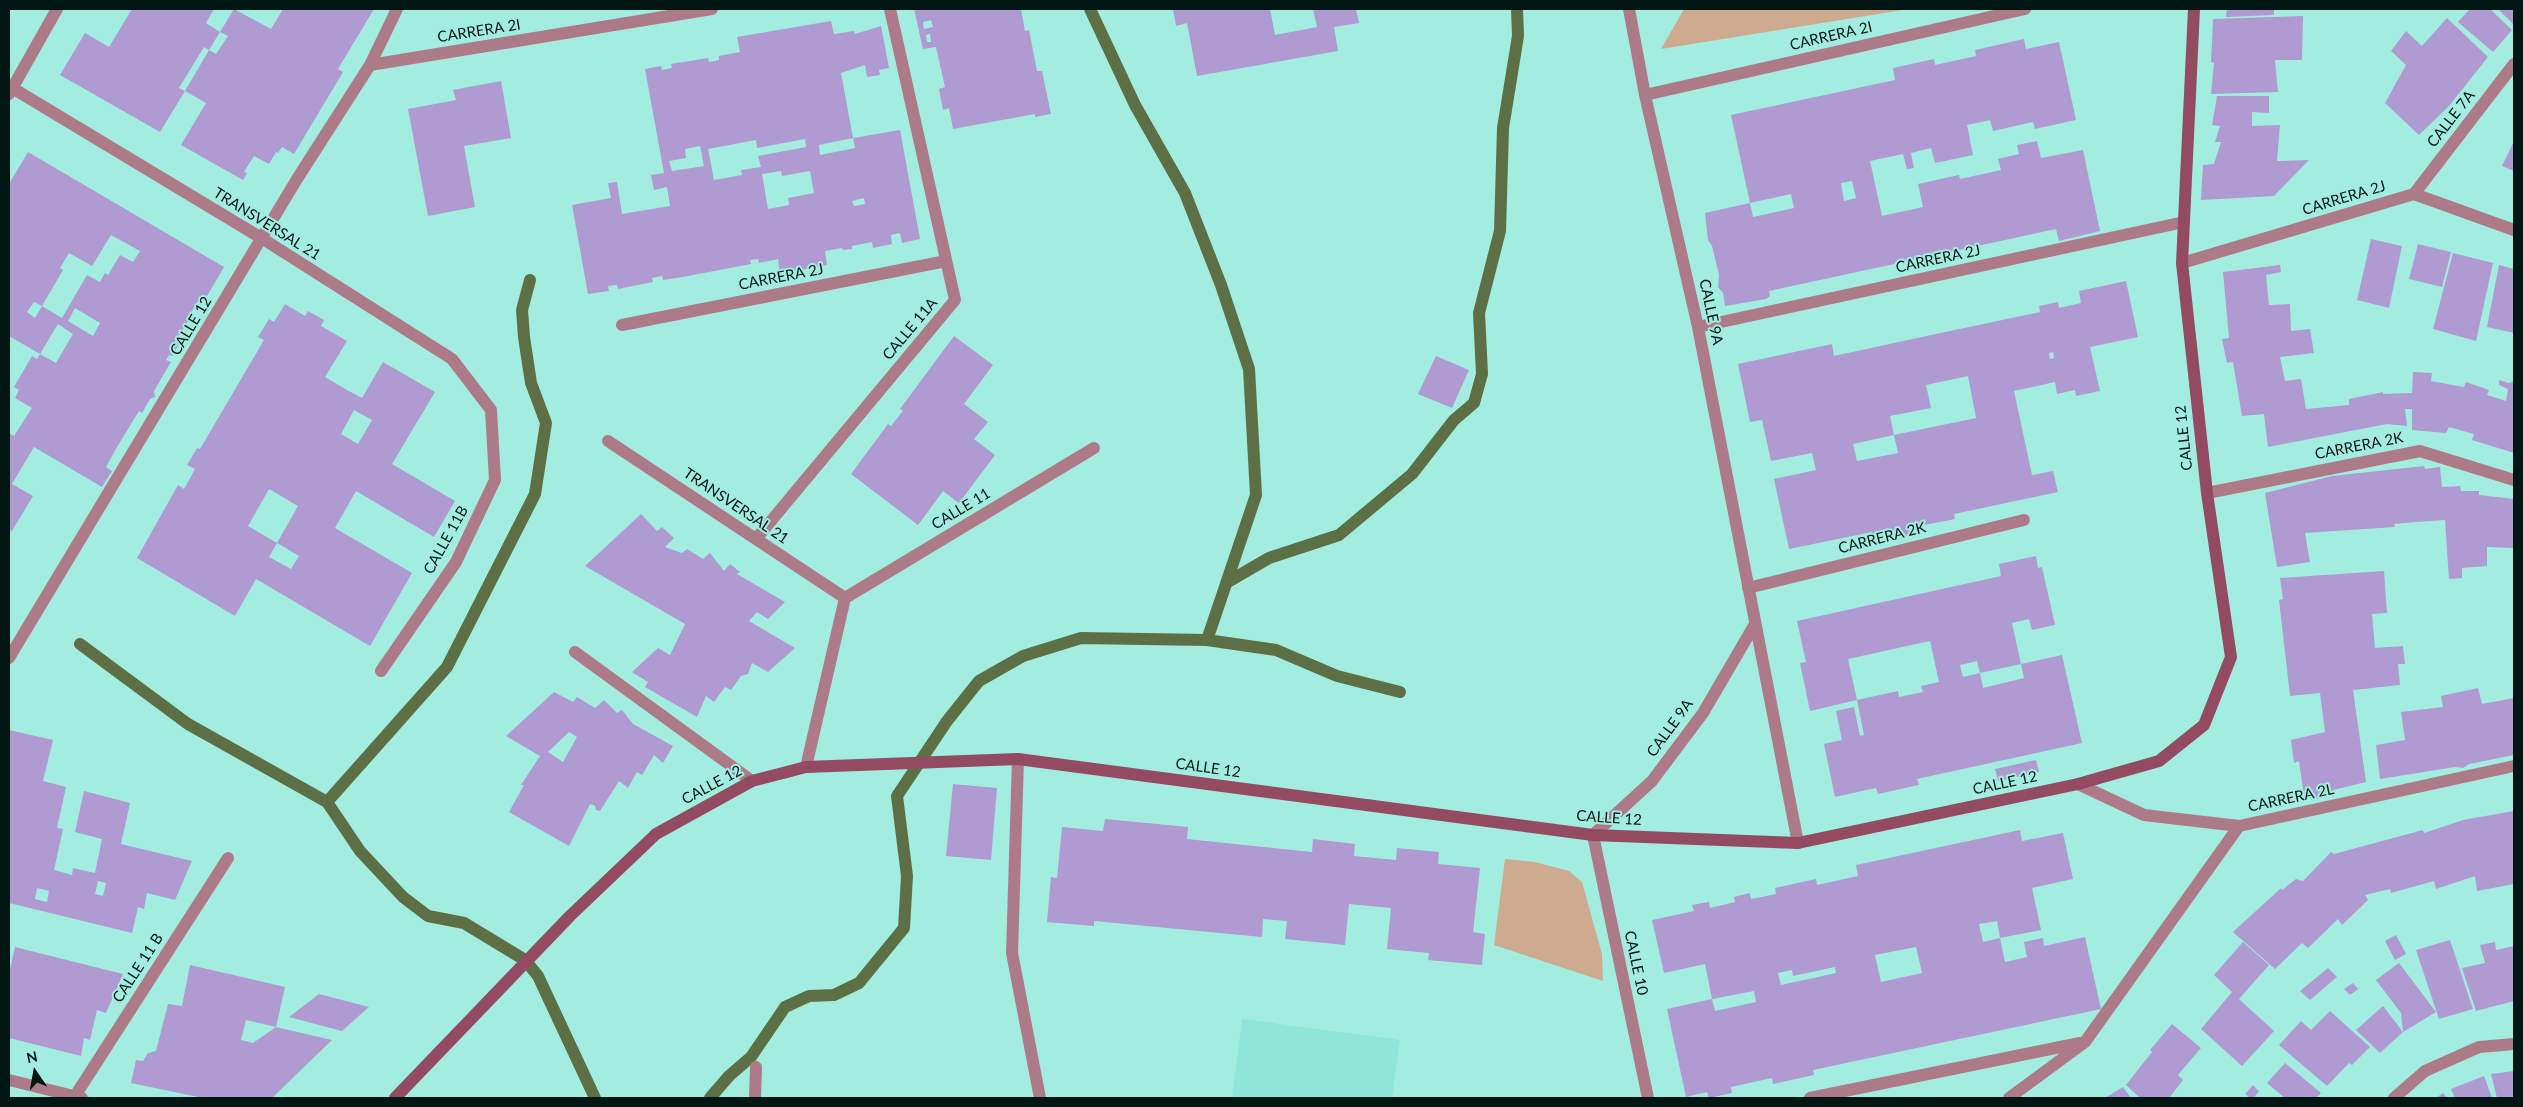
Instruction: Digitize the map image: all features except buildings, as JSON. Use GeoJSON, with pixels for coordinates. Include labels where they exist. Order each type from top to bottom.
{"type":"FeatureCollection","features":[{"type":"Feature","properties":{"kind":"main road","name":"CALLE 12"},"geometry":{"type":"LineString","coordinates":[[395,1098],[480,1012],[570,916],[656,834],[752,781],[806,767],[1018,759],[1593,835],[1798,843],[2078,784],[2159,761],[2204,725],[2231,656],[2207,493],[2182,263],[2194,9]]}},
{"type":"Feature","properties":{"kind":"street"},"geometry":{"type":"LineString","coordinates":[[10,89],[58,9]]}},
{"type":"Feature","properties":{"kind":"street","name":"CALLE 12"},"geometry":{"type":"LineString","coordinates":[[9,658],[263,239],[297,179],[370,65],[397,9]]}},
{"type":"Feature","properties":{"kind":"street","name":"CARRERA 2I"},"geometry":{"type":"LineString","coordinates":[[370,65],[712,9]]}},
{"type":"Feature","properties":{"kind":"street","name":"CALLE 11A"},"geometry":{"type":"LineString","coordinates":[[756,539],[955,300],[890,9]]}},
{"type":"Feature","properties":{"kind":"street","name":"CALLE 9A"},"geometry":{"type":"LineString","coordinates":[[1629,9],[1645,95],[1698,327],[1798,843]]}},
{"type":"Feature","properties":{"kind":"street","name":"CARRERA 2I"},"geometry":{"type":"LineString","coordinates":[[1645,95],[2025,9]]}},
{"type":"Feature","properties":{"kind":"street","name":"CALLE 7A"},"geometry":{"type":"LineString","coordinates":[[2414,194],[2514,64]]}},
{"type":"Feature","properties":{"kind":"street","name":"TRANSVERSAL 21"},"geometry":{"type":"LineString","coordinates":[[10,89],[263,239],[452,359],[492,410]]}},
{"type":"Feature","properties":{"kind":"street"},"geometry":{"type":"LineString","coordinates":[[2414,194],[2514,230]]}},
{"type":"Feature","properties":{"kind":"street","name":"CARRERA 2J"},"geometry":{"type":"LineString","coordinates":[[2182,263],[2414,194]]}},
{"type":"Feature","properties":{"kind":"street","name":"CARRERA 2J"},"geometry":{"type":"LineString","coordinates":[[1698,327],[2184,222]]}},
{"type":"Feature","properties":{"kind":"street","name":"CARRERA 2J"},"geometry":{"type":"LineString","coordinates":[[622,325],[946,261]]}},
{"type":"Feature","properties":{"kind":"street","name":"CALLE 11B"},"geometry":{"type":"LineString","coordinates":[[380,671],[456,562],[496,480],[492,410]]}},
{"type":"Feature","properties":{"kind":"street","name":"TRANSVERSAL 21"},"geometry":{"type":"LineString","coordinates":[[608,441],[845,598]]}},
{"type":"Feature","properties":{"kind":"street","name":"CALLE 11"},"geometry":{"type":"LineString","coordinates":[[845,598],[1094,448]]}},
{"type":"Feature","properties":{"kind":"street","name":"CARRERA 2K"},"geometry":{"type":"LineString","coordinates":[[2207,493],[2420,451],[2514,480]]}},
{"type":"Feature","properties":{"kind":"street","name":"CARRERA 2K"},"geometry":{"type":"LineString","coordinates":[[1748,588],[2024,520]]}},
{"type":"Feature","properties":{"kind":"street"},"geometry":{"type":"LineString","coordinates":[[806,767],[845,598]]}},
{"type":"Feature","properties":{"kind":"street","name":"CALLE 9A"},"geometry":{"type":"LineString","coordinates":[[1593,835],[1652,781],[1703,713],[1755,624]]}},
{"type":"Feature","properties":{"kind":"street"},"geometry":{"type":"LineString","coordinates":[[575,652],[752,781]]}},
{"type":"Feature","properties":{"kind":"street"},"geometry":{"type":"LineString","coordinates":[[1018,759],[1012,953],[1040,1098]]}},
{"type":"Feature","properties":{"kind":"street","name":"CARRERA 2L"},"geometry":{"type":"LineString","coordinates":[[2078,784],[2144,815],[2239,826],[2514,766]]}},
{"type":"Feature","properties":{"kind":"street"},"geometry":{"type":"LineString","coordinates":[[2009,1098],[2085,1042],[2239,826]]}},
{"type":"Feature","properties":{"kind":"street","name":"CALLE 10"},"geometry":{"type":"LineString","coordinates":[[1593,835],[1648,1098]]}},
{"type":"Feature","properties":{"kind":"street","name":"CALLE 11 B"},"geometry":{"type":"LineString","coordinates":[[79,1097],[228,858]]}},
{"type":"Feature","properties":{"kind":"street"},"geometry":{"type":"LineString","coordinates":[[1810,1098],[2085,1042]]}},
{"type":"Feature","properties":{"kind":"street"},"geometry":{"type":"LineString","coordinates":[[2394,1098],[2425,1071],[2479,1048],[2514,1044]]}},
{"type":"Feature","properties":{"kind":"street"},"geometry":{"type":"LineString","coordinates":[[755,1098],[756,1067]]}},
{"type":"Feature","properties":{"kind":"street"},"geometry":{"type":"LineString","coordinates":[[9,1080],[79,1097]]}},
{"type":"Feature","properties":{"kind":"shaded area"},"geometry":{"type":"Polygon","coordinates":[[[1684,9],[1909,9],[1661,49],[1684,9]]]}},
{"type":"Feature","properties":{"kind":"shaded area"},"geometry":{"type":"Polygon","coordinates":[[[1505,859],[1535,862],[1569,871],[1582,882],[1602,954],[1603,981],[1494,945],[1505,859]]]}},
{"type":"Feature","properties":{"kind":"shaded area"},"geometry":{"type":"Polygon","coordinates":[[[1242,1019],[1400,1040],[1392,1098],[1232,1098],[1242,1019]]]}},
{"type":"Feature","properties":{"kind":"waterway"},"geometry":{"type":"LineString","coordinates":[[1090,9],[1135,105],[1185,193],[1221,285],[1249,369],[1256,495],[1207,640]]}},
{"type":"Feature","properties":{"kind":"waterway"},"geometry":{"type":"LineString","coordinates":[[1226,583],[1269,558],[1339,535],[1412,474],[1454,420],[1474,403],[1482,374],[1479,313],[1500,231],[1503,128],[1518,36],[1517,9]]}},
{"type":"Feature","properties":{"kind":"waterway"},"geometry":{"type":"LineString","coordinates":[[530,280],[522,310],[524,337],[531,383],[546,423],[535,494],[447,667],[327,802],[360,851],[403,897],[428,916],[464,923],[525,960],[538,976],[595,1098]]}},
{"type":"Feature","properties":{"kind":"waterway"},"geometry":{"type":"LineString","coordinates":[[710,1098],[729,1076],[751,1057],[785,1007],[809,996],[834,995],[859,983],[904,928],[907,876],[897,796],[947,721],[979,681],[1023,656],[1081,638],[1207,640],[1276,650],[1337,676],[1400,692]]}},
{"type":"Feature","properties":{"kind":"waterway"},"geometry":{"type":"LineString","coordinates":[[80,644],[188,724],[327,802]]}}]}
